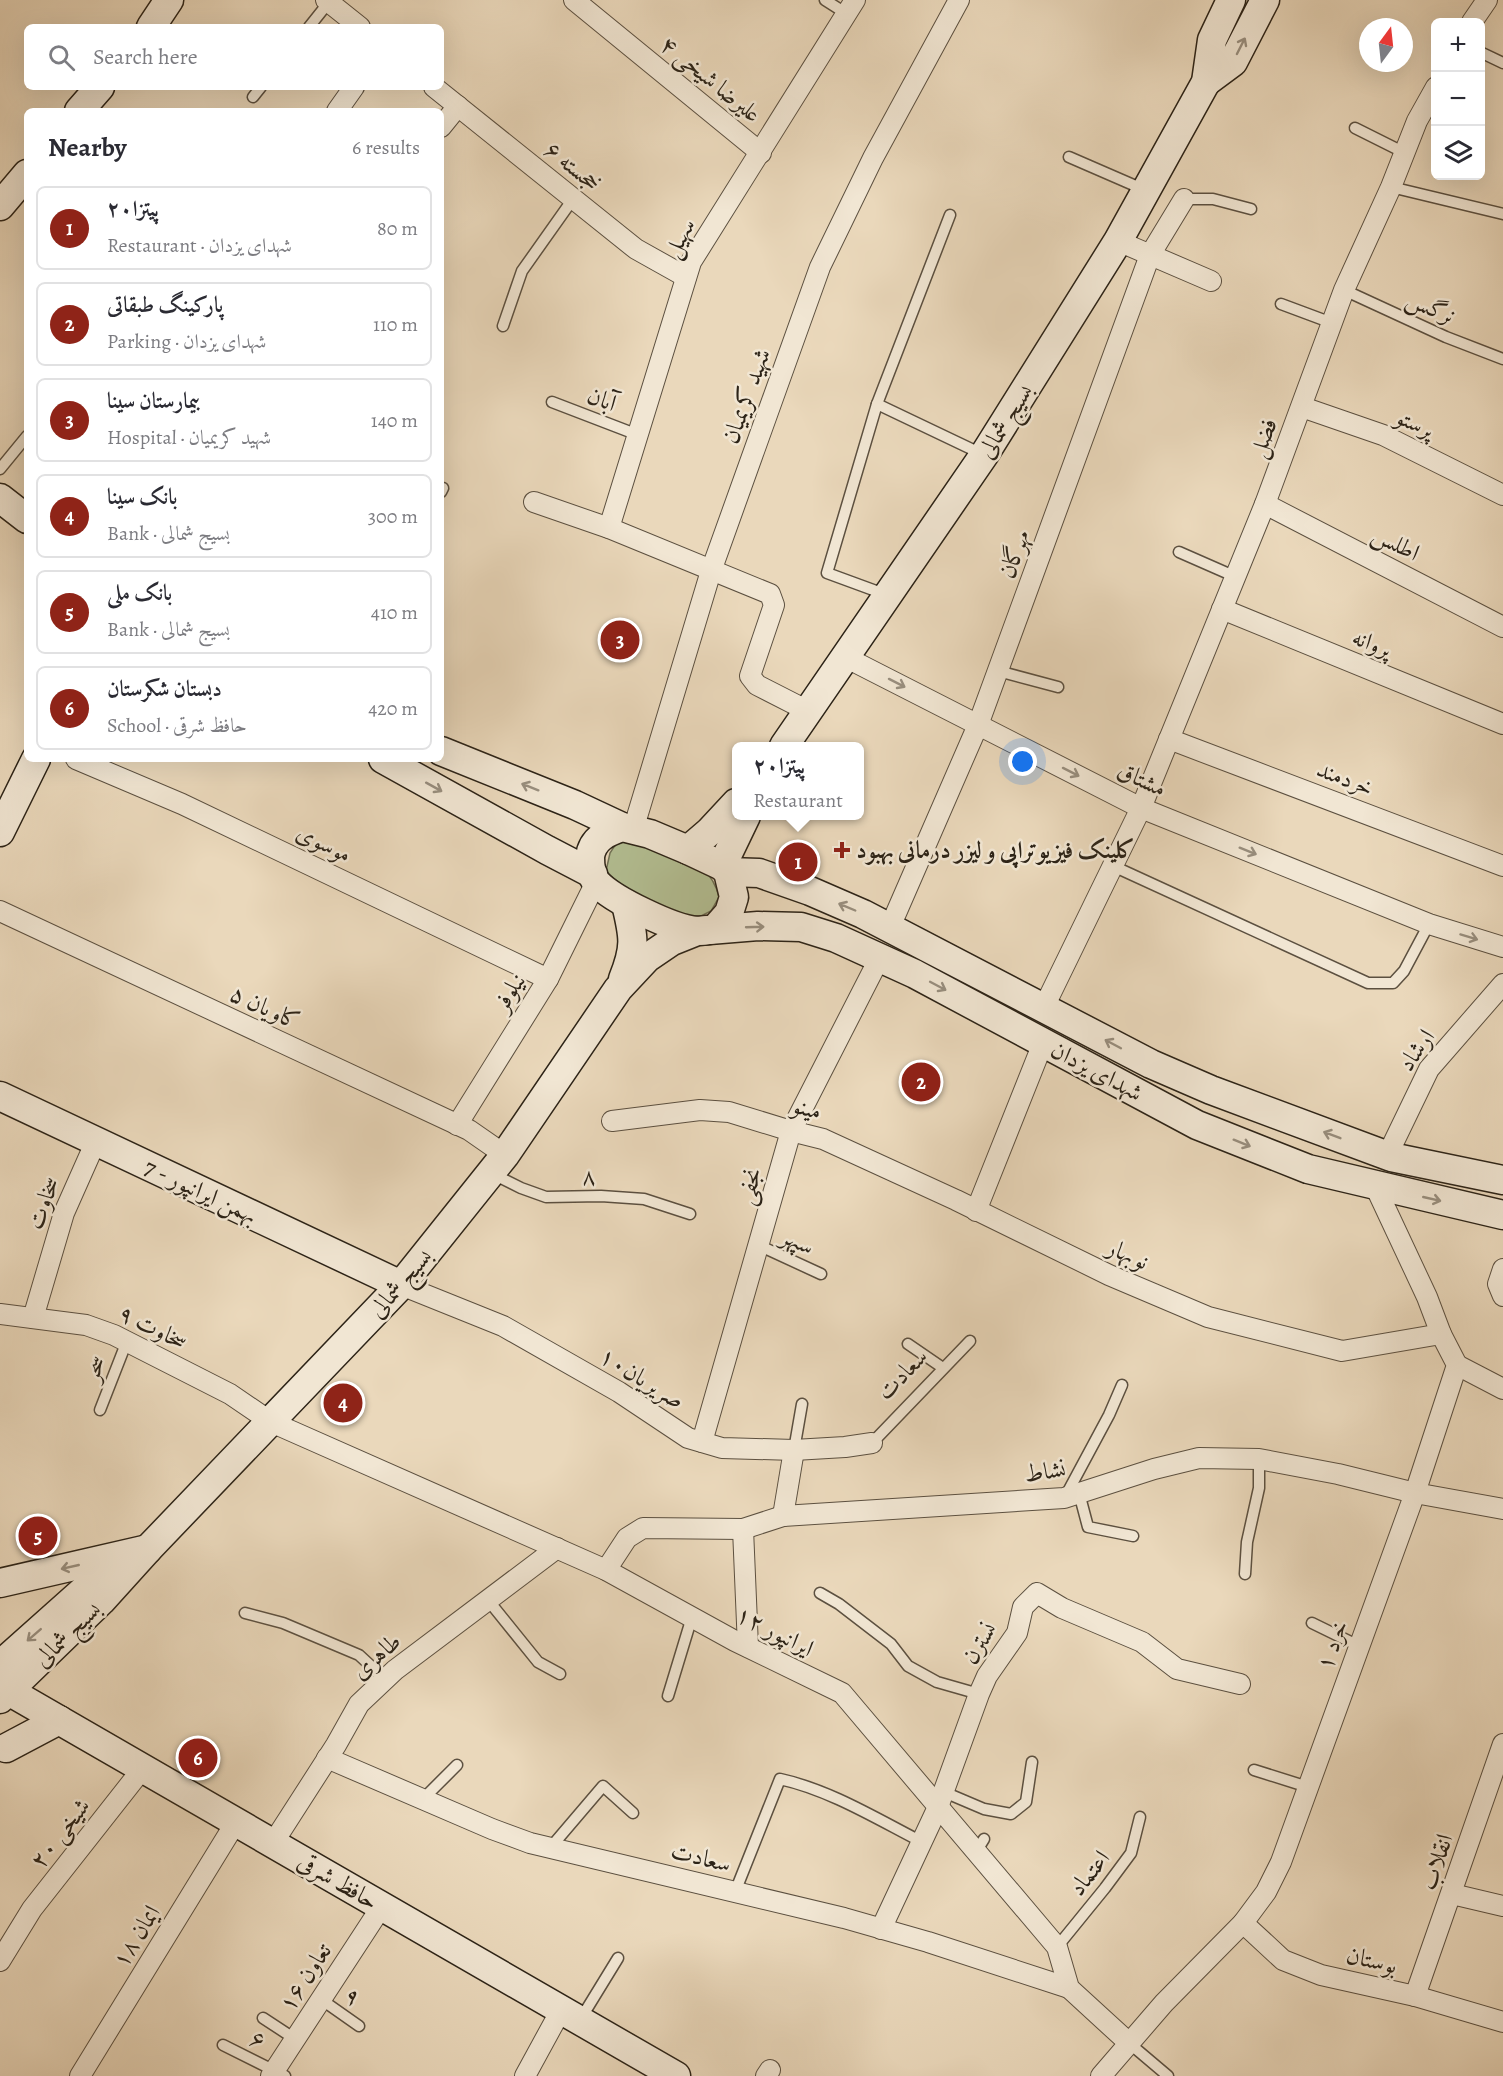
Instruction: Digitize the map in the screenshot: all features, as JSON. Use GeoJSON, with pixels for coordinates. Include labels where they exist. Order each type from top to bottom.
{"type":"FeatureCollection","features":[{"type":"Feature","properties":{"kind":"main road","name":"بسیج شمالی"},"geometry":{"type":"LineString","coordinates":[[786,742],[984,455],[1118,241],[1206,82],[1212,40],[1231,0]]}},
{"type":"Feature","properties":{"kind":"main road","name":"بسیج شمالی"},"geometry":{"type":"LineString","coordinates":[[1206,82],[1233,62],[1265,0]]}},
{"type":"Feature","properties":{"kind":"main road"},"geometry":{"type":"LineString","coordinates":[[82,108],[97,90]]}},
{"type":"Feature","properties":{"kind":"main road"},"geometry":{"type":"LineString","coordinates":[[0,206],[24,178]]}},
{"type":"Feature","properties":{"kind":"main road"},"geometry":{"type":"LineString","coordinates":[[0,498],[24,517]]}},
{"type":"Feature","properties":{"kind":"main road"},"geometry":{"type":"LineString","coordinates":[[444,752],[575,805],[627,829],[650,834],[725,869],[744,820]]}},
{"type":"Feature","properties":{"kind":"main road"},"geometry":{"type":"LineString","coordinates":[[0,832],[35,762]]}},
{"type":"Feature","properties":{"kind":"main road"},"geometry":{"type":"LineString","coordinates":[[388,762],[594,878],[626,904],[682,928],[697,931]]}},
{"type":"Feature","properties":{"kind":"main road"},"geometry":{"type":"LineString","coordinates":[[547,850],[571,845],[578,838],[582,828],[575,805]]}},
{"type":"Feature","properties":{"kind":"main road"},"geometry":{"type":"LineString","coordinates":[[688,850],[732,807]]}},
{"type":"Feature","properties":{"kind":"main road"},"geometry":{"type":"LineString","coordinates":[[594,878],[590,867],[591,849],[604,833],[627,829]]}},
{"type":"Feature","properties":{"kind":"main road","name":"بسیج شمالی"},"geometry":{"type":"LineString","coordinates":[[2,1685],[83,1592],[148,1549],[401,1285],[498,1164],[618,989],[646,958],[672,941],[697,931],[715,929],[729,913],[734,897],[725,869]]}},
{"type":"Feature","properties":{"kind":"main road","name":"شهدای یزدان"},"geometry":{"type":"LineString","coordinates":[[725,869],[759,873],[788,882],[863,914],[1151,1064],[1211,1090],[1387,1156],[1503,1180]]}},
{"type":"Feature","properties":{"kind":"main road","name":"بسیج شمالی"},"geometry":{"type":"LineString","coordinates":[[618,989],[632,957],[633,933],[626,904]]}},
{"type":"Feature","properties":{"kind":"main road","name":"شهدای یزدان"},"geometry":{"type":"LineString","coordinates":[[697,931],[758,926],[801,927],[836,938],[880,957],[1197,1125],[1308,1169],[1503,1215]]}},
{"type":"Feature","properties":{"kind":"main road"},"geometry":{"type":"LineString","coordinates":[[1131,1090],[1146,1087],[1153,1077],[1151,1064]]}},
{"type":"Feature","properties":{"kind":"main road"},"geometry":{"type":"LineString","coordinates":[[1197,1125],[1193,1114],[1195,1102],[1203,1092],[1211,1090]]}},
{"type":"Feature","properties":{"kind":"main road","name":"بهمن ایرانپور - 7"},"geometry":{"type":"LineString","coordinates":[[0,1096],[401,1285]]}},
{"type":"Feature","properties":{"kind":"main road"},"geometry":{"type":"LineString","coordinates":[[0,1583],[148,1549]]}},
{"type":"Feature","properties":{"kind":"main road","name":"حافظ شرقی"},"geometry":{"type":"LineString","coordinates":[[2,1685],[676,2076]]}},
{"type":"Feature","properties":{"kind":"main road"},"geometry":{"type":"LineString","coordinates":[[2,1750],[59,1719]]}},
{"type":"Feature","properties":{"kind":"street","name":"علیرضا شیخی ۴"},"geometry":{"type":"LineString","coordinates":[[574,0],[760,153]]}},
{"type":"Feature","properties":{"kind":"street","name":"شهید کریمیان"},"geometry":{"type":"LineString","coordinates":[[627,829],[711,571],[820,267],[873,158],[958,0]]}},
{"type":"Feature","properties":{"kind":"street"},"geometry":{"type":"LineString","coordinates":[[1475,18],[1487,0]]}},
{"type":"Feature","properties":{"kind":"street"},"geometry":{"type":"LineString","coordinates":[[327,1],[356,24]]}},
{"type":"Feature","properties":{"kind":"street","name":"سهیل"},"geometry":{"type":"LineString","coordinates":[[609,528],[691,262],[851,7]]}},
{"type":"Feature","properties":{"kind":"street"},"geometry":{"type":"LineString","coordinates":[[339,108],[352,90]]}},
{"type":"Feature","properties":{"kind":"street","name":"خجسته ۶"},"geometry":{"type":"LineString","coordinates":[[438,90],[636,249],[686,277]]}},
{"type":"Feature","properties":{"kind":"street","name":"فضل"},"geometry":{"type":"LineString","coordinates":[[1044,1007],[1141,808],[1265,504],[1344,290],[1431,96]]}},
{"type":"Feature","properties":{"kind":"street"},"geometry":{"type":"LineString","coordinates":[[444,123],[458,106]]}},
{"type":"Feature","properties":{"kind":"street","name":"مهرگان"},"geometry":{"type":"LineString","coordinates":[[890,927],[978,725],[1150,255],[1184,199]]}},
{"type":"Feature","properties":{"kind":"street"},"geometry":{"type":"LineString","coordinates":[[1118,241],[1211,281]]}},
{"type":"Feature","properties":{"kind":"street","name":"پرستو"},"geometry":{"type":"LineString","coordinates":[[1302,407],[1383,435],[1503,495]]}},
{"type":"Feature","properties":{"kind":"street"},"geometry":{"type":"LineString","coordinates":[[534,502],[609,528],[770,594],[774,605],[750,676],[756,685],[808,711]]}},
{"type":"Feature","properties":{"kind":"street","name":"اطلس"},"geometry":{"type":"LineString","coordinates":[[1265,504],[1503,627]]}},
{"type":"Feature","properties":{"kind":"street","name":"پروانه"},"geometry":{"type":"LineString","coordinates":[[1222,609],[1503,724]]}},
{"type":"Feature","properties":{"kind":"street","name":"مشتاق"},"geometry":{"type":"LineString","coordinates":[[845,657],[1141,808],[1429,924],[1503,947]]}},
{"type":"Feature","properties":{"kind":"street","name":"خردمند"},"geometry":{"type":"LineString","coordinates":[[1169,739],[1503,866]]}},
{"type":"Feature","properties":{"kind":"street","name":"موسوی"},"geometry":{"type":"LineString","coordinates":[[83,762],[182,804],[548,979]]}},
{"type":"Feature","properties":{"kind":"street","name":"نیلوفر"},"geometry":{"type":"LineString","coordinates":[[457,1125],[548,979],[594,878]]}},
{"type":"Feature","properties":{"kind":"street","name":"کاویان ۵"},"geometry":{"type":"LineString","coordinates":[[0,910],[469,1130],[498,1164]]}},
{"type":"Feature","properties":{"kind":"street","name":"نجفی"},"geometry":{"type":"LineString","coordinates":[[702,1442],[791,1131],[880,957]]}},
{"type":"Feature","properties":{"kind":"street","name":"ارشاد"},"geometry":{"type":"LineString","coordinates":[[1387,1156],[1429,1069],[1503,984]]}},
{"type":"Feature","properties":{"kind":"street"},"geometry":{"type":"LineString","coordinates":[[976,1211],[1043,1043]]}},
{"type":"Feature","properties":{"kind":"street","name":"مینو"},"geometry":{"type":"LineString","coordinates":[[612,1121],[699,1110],[729,1112],[823,1139],[976,1211]]}},
{"type":"Feature","properties":{"kind":"street","name":"سخاوت"},"geometry":{"type":"LineString","coordinates":[[33,1318],[64,1213],[96,1141]]}},
{"type":"Feature","properties":{"kind":"street"},"geometry":{"type":"LineString","coordinates":[[1375,1186],[1457,1365],[1503,1389]]}},
{"type":"Feature","properties":{"kind":"street","name":"نوبهار"},"geometry":{"type":"LineString","coordinates":[[976,1211],[1109,1275],[1208,1317],[1342,1351],[1441,1334]]}},
{"type":"Feature","properties":{"kind":"street"},"geometry":{"type":"LineString","coordinates":[[1503,1269],[1498,1284],[1503,1296]]}},
{"type":"Feature","properties":{"kind":"street","name":"صریریان۱۰"},"geometry":{"type":"LineString","coordinates":[[401,1285],[503,1326],[619,1392],[688,1437],[702,1442],[722,1448],[794,1450],[872,1443]]}},
{"type":"Feature","properties":{"kind":"street","name":"سخاوت ۹"},"geometry":{"type":"LineString","coordinates":[[0,1314],[86,1324],[127,1341],[230,1394],[271,1422]]}},
{"type":"Feature","properties":{"kind":"street","name":"خرد ۱"},"geometry":{"type":"LineString","coordinates":[[1101,2076],[1164,2003],[1243,1923],[1266,1892],[1281,1862],[1415,1493],[1457,1365]]}},
{"type":"Feature","properties":{"kind":"street","name":"ایرانپور ۱۲"},"geometry":{"type":"LineString","coordinates":[[271,1422],[606,1570],[748,1647],[842,1693],[941,1799],[980,1845],[1057,1947],[1069,1988]]}},
{"type":"Feature","properties":{"kind":"street"},"geometry":{"type":"LineString","coordinates":[[783,1516],[794,1450]]}},
{"type":"Feature","properties":{"kind":"street","name":"نشاط"},"geometry":{"type":"LineString","coordinates":[[606,1570],[627,1538],[643,1528],[743,1529],[783,1516],[1072,1495],[1154,1469],[1199,1458],[1259,1459],[1415,1493],[1503,1509]]}},
{"type":"Feature","properties":{"kind":"street"},"geometry":{"type":"LineString","coordinates":[[743,1529],[748,1647]]}},
{"type":"Feature","properties":{"kind":"street","name":"طاهری"},"geometry":{"type":"LineString","coordinates":[[273,1843],[359,1704],[386,1679],[557,1548]]}},
{"type":"Feature","properties":{"kind":"street","name":"نسترن"},"geometry":{"type":"LineString","coordinates":[[881,1929],[941,1799],[987,1676],[1017,1633],[1023,1607],[1037,1593],[1062,1608],[1142,1642],[1177,1669],[1240,1684]]}},
{"type":"Feature","properties":{"kind":"street","name":"انقلاب"},"geometry":{"type":"LineString","coordinates":[[1415,1996],[1503,1744]]}},
{"type":"Feature","properties":{"kind":"street","name":"سعادت"},"geometry":{"type":"LineString","coordinates":[[327,1758],[530,1843],[881,1929],[1069,1988]]}},
{"type":"Feature","properties":{"kind":"street","name":"شیخی ۲۰"},"geometry":{"type":"LineString","coordinates":[[0,1961],[32,1909],[143,1768]]}},
{"type":"Feature","properties":{"kind":"street","name":"ایمان ۱۸"},"geometry":{"type":"LineString","coordinates":[[80,2076],[236,1822]]}},
{"type":"Feature","properties":{"kind":"street"},"geometry":{"type":"LineString","coordinates":[[1452,1894],[1503,1906]]}},
{"type":"Feature","properties":{"kind":"street","name":"تعاون ۱۶"},"geometry":{"type":"LineString","coordinates":[[277,2074],[295,2039],[382,1906]]}},
{"type":"Feature","properties":{"kind":"street","name":"بوستان"},"geometry":{"type":"LineString","coordinates":[[1243,1923],[1283,1960],[1322,1975],[1415,1996],[1503,2022]]}},
{"type":"Feature","properties":{"kind":"street"},"geometry":{"type":"LineString","coordinates":[[1069,1988],[1129,2043]]}},
{"type":"Feature","properties":{"kind":"street"},"geometry":{"type":"LineString","coordinates":[[529,2074],[570,2015]]}},
{"type":"Feature","properties":{"kind":"lane"},"geometry":{"type":"LineString","coordinates":[[825,0],[851,7]]}},
{"type":"Feature","properties":{"kind":"lane"},"geometry":{"type":"LineString","coordinates":[[311,24],[327,1]]}},
{"type":"Feature","properties":{"kind":"lane"},"geometry":{"type":"LineString","coordinates":[[1485,54],[1503,63]]}},
{"type":"Feature","properties":{"kind":"lane"},"geometry":{"type":"LineString","coordinates":[[253,97],[259,90]]}},
{"type":"Feature","properties":{"kind":"lane"},"geometry":{"type":"LineString","coordinates":[[1355,128],[1405,153]]}},
{"type":"Feature","properties":{"kind":"lane"},"geometry":{"type":"LineString","coordinates":[[1069,156],[1146,190]]}},
{"type":"Feature","properties":{"kind":"lane"},"geometry":{"type":"LineString","coordinates":[[1391,187],[1503,214]]}},
{"type":"Feature","properties":{"kind":"lane"},"geometry":{"type":"LineString","coordinates":[[503,326],[522,271],[573,199]]}},
{"type":"Feature","properties":{"kind":"lane"},"geometry":{"type":"LineString","coordinates":[[1184,199],[1213,199],[1251,209]]}},
{"type":"Feature","properties":{"kind":"lane"},"geometry":{"type":"LineString","coordinates":[[887,595],[827,573],[877,404],[951,215]]}},
{"type":"Feature","properties":{"kind":"lane","name":"نرگس"},"geometry":{"type":"LineString","coordinates":[[1344,290],[1446,337],[1503,358]]}},
{"type":"Feature","properties":{"kind":"lane"},"geometry":{"type":"LineString","coordinates":[[1281,304],[1332,323]]}},
{"type":"Feature","properties":{"kind":"lane","name":"آبان"},"geometry":{"type":"LineString","coordinates":[[552,402],[638,435]]}},
{"type":"Feature","properties":{"kind":"lane"},"geometry":{"type":"LineString","coordinates":[[877,404],[984,455]]}},
{"type":"Feature","properties":{"kind":"lane"},"geometry":{"type":"LineString","coordinates":[[0,469],[24,440]]}},
{"type":"Feature","properties":{"kind":"lane"},"geometry":{"type":"LineString","coordinates":[[1179,552],[1236,577]]}},
{"type":"Feature","properties":{"kind":"lane"},"geometry":{"type":"LineString","coordinates":[[998,671],[1058,687]]}},
{"type":"Feature","properties":{"kind":"lane"},"geometry":{"type":"LineString","coordinates":[[1113,866],[1368,983],[1394,983],[1404,971],[1429,924]]}},
{"type":"Feature","properties":{"kind":"lane","name":"۸"},"geometry":{"type":"LineString","coordinates":[[498,1164],[521,1188],[546,1197],[601,1196],[644,1199],[690,1214]]}},
{"type":"Feature","properties":{"kind":"lane","name":"سپهر"},"geometry":{"type":"LineString","coordinates":[[758,1245],[821,1274]]}},
{"type":"Feature","properties":{"kind":"lane","name":"سحر"},"geometry":{"type":"LineString","coordinates":[[100,1410],[127,1341]]}},
{"type":"Feature","properties":{"kind":"lane","name":"سعادت"},"geometry":{"type":"LineString","coordinates":[[872,1443],[970,1341]]}},
{"type":"Feature","properties":{"kind":"lane"},"geometry":{"type":"LineString","coordinates":[[908,1344],[944,1368]]}},
{"type":"Feature","properties":{"kind":"lane"},"geometry":{"type":"LineString","coordinates":[[1122,1385],[1072,1495],[1088,1527],[1133,1536]]}},
{"type":"Feature","properties":{"kind":"lane"},"geometry":{"type":"LineString","coordinates":[[794,1450],[802,1404]]}},
{"type":"Feature","properties":{"kind":"lane"},"geometry":{"type":"LineString","coordinates":[[1245,1574],[1247,1542],[1258,1488],[1259,1459]]}},
{"type":"Feature","properties":{"kind":"lane"},"geometry":{"type":"LineString","coordinates":[[820,1593],[839,1604],[891,1644],[908,1666],[937,1682],[979,1694]]}},
{"type":"Feature","properties":{"kind":"lane"},"geometry":{"type":"LineString","coordinates":[[488,1600],[538,1662],[560,1674]]}},
{"type":"Feature","properties":{"kind":"lane"},"geometry":{"type":"LineString","coordinates":[[246,1613],[283,1623],[359,1655],[386,1679]]}},
{"type":"Feature","properties":{"kind":"lane"},"geometry":{"type":"LineString","coordinates":[[668,1696],[692,1617]]}},
{"type":"Feature","properties":{"kind":"lane"},"geometry":{"type":"LineString","coordinates":[[1312,1623],[1359,1646]]}},
{"type":"Feature","properties":{"kind":"lane"},"geometry":{"type":"LineString","coordinates":[[941,1799],[1011,1814],[1026,1802],[1032,1762]]}},
{"type":"Feature","properties":{"kind":"lane"},"geometry":{"type":"LineString","coordinates":[[423,1799],[457,1765]]}},
{"type":"Feature","properties":{"kind":"lane"},"geometry":{"type":"LineString","coordinates":[[1254,1770],[1308,1787]]}},
{"type":"Feature","properties":{"kind":"lane"},"geometry":{"type":"LineString","coordinates":[[735,1892],[780,1779],[800,1784],[850,1805],[922,1842]]}},
{"type":"Feature","properties":{"kind":"lane"},"geometry":{"type":"LineString","coordinates":[[551,1847],[603,1786],[633,1813]]}},
{"type":"Feature","properties":{"kind":"lane","name":"اعتماد"},"geometry":{"type":"LineString","coordinates":[[1057,1947],[1131,1853],[1140,1817]]}},
{"type":"Feature","properties":{"kind":"lane"},"geometry":{"type":"LineString","coordinates":[[570,2015],[618,1958]]}},
{"type":"Feature","properties":{"kind":"lane","name":"۹"},"geometry":{"type":"LineString","coordinates":[[322,2000],[359,2026]]}},
{"type":"Feature","properties":{"kind":"lane"},"geometry":{"type":"LineString","coordinates":[[263,2018],[295,2039]]}},
{"type":"Feature","properties":{"kind":"lane"},"geometry":{"type":"LineString","coordinates":[[1129,2043],[1168,2076]]}},
{"type":"Feature","properties":{"kind":"lane","name":"۶"},"geometry":{"type":"LineString","coordinates":[[223,2045],[277,2074]]}},
{"type":"Feature","properties":{"kind":"green space"},"geometry":{"type":"Polygon","coordinates":[[[619,839],[663,851],[703,869],[713,882],[719,897],[711,911],[695,919],[648,900],[615,880],[606,871],[610,853],[619,839]]]}},
{"type":"Feature","properties":{"kind":"place","name":"بیمارستان سینا"},"geometry":{"type":"Point","coordinates":[620,640]}},
{"type":"Feature","properties":{"kind":"place","name":"کلینک فیزیوتراپی و لیزر درمانی بهبود"},"geometry":{"type":"Point","coordinates":[842,850]}},
{"type":"Feature","properties":{"kind":"place","name":"پیتزا۲۰"},"geometry":{"type":"Point","coordinates":[798,862]}},
{"type":"Feature","properties":{"kind":"place","name":"پارکینگ طبقاتی"},"geometry":{"type":"Point","coordinates":[921,1082]}},
{"type":"Feature","properties":{"kind":"place","name":"بانک سینا"},"geometry":{"type":"Point","coordinates":[343,1403]}},
{"type":"Feature","properties":{"kind":"place","name":"بانک ملی"},"geometry":{"type":"Point","coordinates":[38,1536]}},
{"type":"Feature","properties":{"kind":"place","name":"دبستان شکرستان"},"geometry":{"type":"Point","coordinates":[198,1758]}}]}
